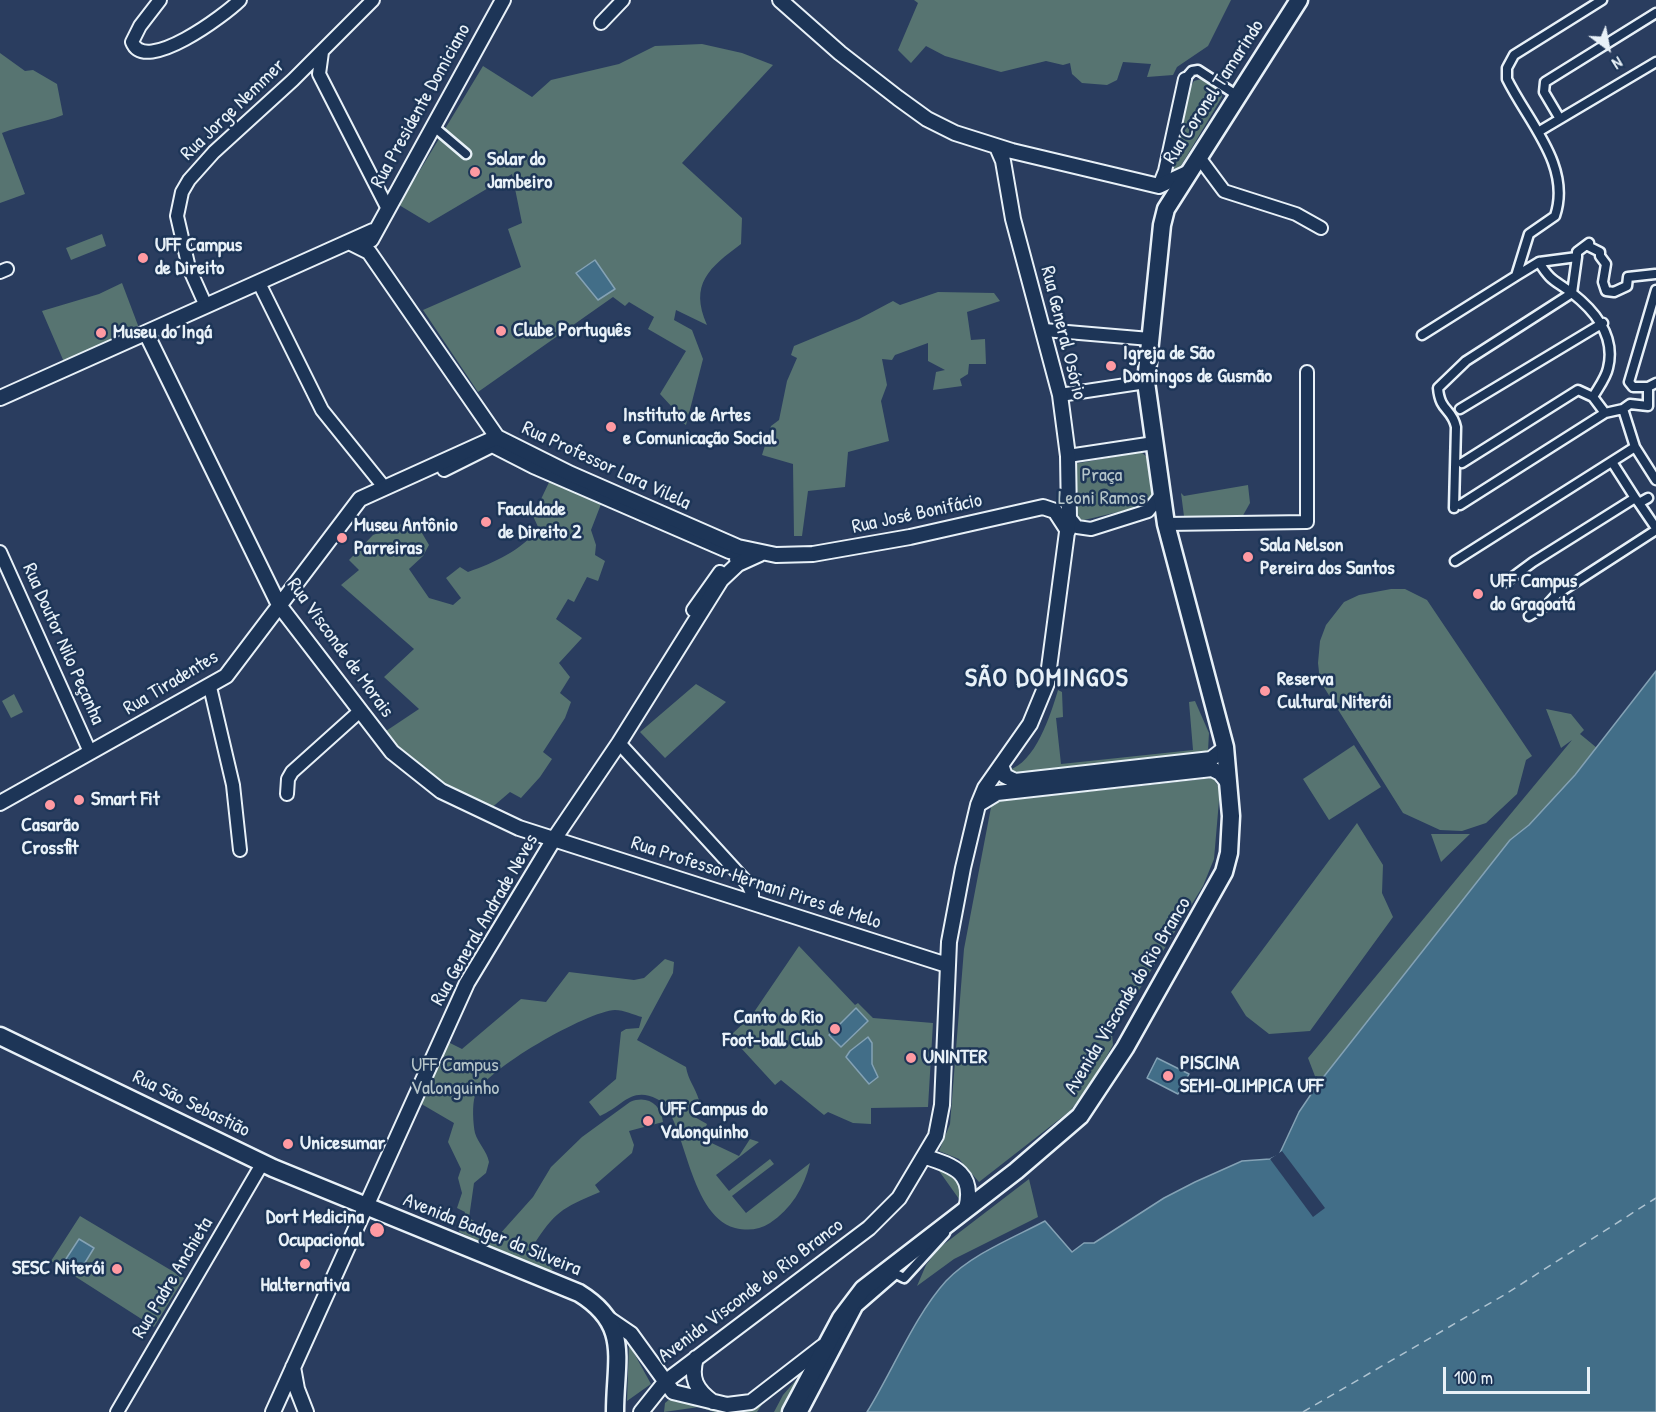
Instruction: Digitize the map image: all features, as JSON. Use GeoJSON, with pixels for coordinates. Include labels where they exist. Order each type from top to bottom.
{"type":"FeatureCollection","features":[{"type":"Feature","properties":{"kind":"main road","name":"Rua Coronel Tamarindo"},"geometry":{"type":"LineString","coordinates":[[1166,208],[1299,0]]}},
{"type":"Feature","properties":{"kind":"main road"},"geometry":{"type":"LineString","coordinates":[[1166,208],[1162,225],[1146,382],[1166,525]]}},
{"type":"Feature","properties":{"kind":"main road","name":"Avenida Visconde do Rio Branco"},"geometry":{"type":"LineString","coordinates":[[790,1412],[850,1303],[863,1289],[1069,1127],[1106,1080],[1224,872],[1229,853],[1229,784],[1225,748],[1166,525]]}},
{"type":"Feature","properties":{"kind":"main road","name":"Rua São Sebastião"},"geometry":{"type":"LineString","coordinates":[[0,1036],[262,1164],[365,1206]]}},
{"type":"Feature","properties":{"kind":"main road","name":"Avenida Badger da Silveira"},"geometry":{"type":"LineString","coordinates":[[365,1206],[566,1287],[591,1300],[609,1319]]}},
{"type":"Feature","properties":{"kind":"main road"},"geometry":{"type":"LineString","coordinates":[[609,1319],[616,1341],[615,1412]]}},
{"type":"Feature","properties":{"kind":"street"},"geometry":{"type":"LineString","coordinates":[[160,0],[133,37],[133,45],[146,54],[161,50],[212,24],[240,0]]}},
{"type":"Feature","properties":{"kind":"street","name":"Rua Jorge Nemmer"},"geometry":{"type":"LineString","coordinates":[[206,306],[180,237],[177,216],[182,192],[201,165],[293,80],[373,0]]}},
{"type":"Feature","properties":{"kind":"street","name":"Rua Presidente Domiciano"},"geometry":{"type":"LineString","coordinates":[[369,252],[373,231],[503,0]]}},
{"type":"Feature","properties":{"kind":"street"},"geometry":{"type":"LineString","coordinates":[[601,23],[623,0]]}},
{"type":"Feature","properties":{"kind":"street"},"geometry":{"type":"LineString","coordinates":[[780,0],[840,53],[927,119],[955,133],[1004,153],[1159,186],[1187,173]]}},
{"type":"Feature","properties":{"kind":"street"},"geometry":{"type":"LineString","coordinates":[[1516,276],[1529,234],[1555,216],[1561,194],[1552,160],[1507,79],[1508,63],[1514,55],[1602,0]]}},
{"type":"Feature","properties":{"kind":"street"},"geometry":{"type":"LineString","coordinates":[[1560,119],[1544,92],[1545,82],[1656,13]]}},
{"type":"Feature","properties":{"kind":"street"},"geometry":{"type":"LineString","coordinates":[[322,50],[318,74],[387,207]]}},
{"type":"Feature","properties":{"kind":"street"},"geometry":{"type":"LineString","coordinates":[[1538,132],[1656,62]]}},
{"type":"Feature","properties":{"kind":"street"},"geometry":{"type":"LineString","coordinates":[[1159,186],[1165,171],[1185,79],[1192,71],[1198,70],[1238,96]]}},
{"type":"Feature","properties":{"kind":"street"},"geometry":{"type":"LineString","coordinates":[[293,80],[318,74]]}},
{"type":"Feature","properties":{"kind":"street"},"geometry":{"type":"LineString","coordinates":[[433,126],[466,154]]}},
{"type":"Feature","properties":{"kind":"street","name":"Rua General Osório"},"geometry":{"type":"LineString","coordinates":[[1000,765],[1030,724],[1047,683],[1062,555],[1068,524],[1068,456],[1060,395],[1013,219],[1004,153]]}},
{"type":"Feature","properties":{"kind":"street"},"geometry":{"type":"LineString","coordinates":[[1198,156],[1224,191],[1287,211],[1321,228]]}},
{"type":"Feature","properties":{"kind":"street"},"geometry":{"type":"LineString","coordinates":[[1159,186],[1164,194],[1166,208]]}},
{"type":"Feature","properties":{"kind":"street"},"geometry":{"type":"LineString","coordinates":[[0,398],[373,231]]}},
{"type":"Feature","properties":{"kind":"street"},"geometry":{"type":"LineString","coordinates":[[349,243],[369,252]]}},
{"type":"Feature","properties":{"kind":"street"},"geometry":{"type":"LineString","coordinates":[[1655,274],[1628,277],[1627,286],[1623,290],[1606,291],[1603,282],[1606,264],[1599,256],[1600,252],[1589,244],[1577,252],[1572,293],[1466,361],[1438,388],[1439,402],[1454,418],[1456,427],[1457,507],[1605,413],[1623,409],[1630,404],[1648,406],[1652,385],[1633,387],[1629,382],[1656,290]]}},
{"type":"Feature","properties":{"kind":"street","name":"Rua Professor Lara Vilela"},"geometry":{"type":"LineString","coordinates":[[369,252],[497,437],[687,527],[760,554]]}},
{"type":"Feature","properties":{"kind":"street"},"geometry":{"type":"LineString","coordinates":[[1422,335],[1539,262],[1577,256]]}},
{"type":"Feature","properties":{"kind":"street"},"geometry":{"type":"LineString","coordinates":[[1539,262],[1549,279],[1572,293],[1603,322],[1608,338],[1608,369],[1593,397]]}},
{"type":"Feature","properties":{"kind":"street"},"geometry":{"type":"LineString","coordinates":[[259,283],[322,410],[384,487]]}},
{"type":"Feature","properties":{"kind":"street"},"geometry":{"type":"LineString","coordinates":[[1460,409],[1603,322]]}},
{"type":"Feature","properties":{"kind":"street"},"geometry":{"type":"LineString","coordinates":[[1044,330],[1150,339]]}},
{"type":"Feature","properties":{"kind":"street","name":"Rua Visconde de Morais"},"geometry":{"type":"LineString","coordinates":[[146,333],[279,605],[392,752],[441,791],[488,815],[554,839]]}},
{"type":"Feature","properties":{"kind":"street"},"geometry":{"type":"LineString","coordinates":[[1166,525],[1307,522],[1307,372]]}},
{"type":"Feature","properties":{"kind":"street"},"geometry":{"type":"LineString","coordinates":[[1060,395],[1146,382]]}},
{"type":"Feature","properties":{"kind":"street"},"geometry":{"type":"LineString","coordinates":[[1462,463],[1578,390],[1593,397],[1605,413]]}},
{"type":"Feature","properties":{"kind":"street"},"geometry":{"type":"LineString","coordinates":[[1623,409],[1635,447],[1656,480]]}},
{"type":"Feature","properties":{"kind":"street","name":"Rua Tiradentes"},"geometry":{"type":"LineString","coordinates":[[0,803],[226,676],[239,663],[279,605],[360,499],[497,437]]}},
{"type":"Feature","properties":{"kind":"street"},"geometry":{"type":"LineString","coordinates":[[1068,456],[1154,443]]}},
{"type":"Feature","properties":{"kind":"street"},"geometry":{"type":"LineString","coordinates":[[444,470],[492,446],[533,467],[729,552],[742,554],[720,573],[693,610]]}},
{"type":"Feature","properties":{"kind":"street"},"geometry":{"type":"LineString","coordinates":[[1455,561],[1635,447]]}},
{"type":"Feature","properties":{"kind":"street"},"geometry":{"type":"LineString","coordinates":[[1529,616],[1547,605],[1557,594],[1656,529],[1612,462]]}},
{"type":"Feature","properties":{"kind":"street"},"geometry":{"type":"LineString","coordinates":[[1068,524],[1091,529],[1148,511],[1161,495]]}},
{"type":"Feature","properties":{"kind":"street"},"geometry":{"type":"LineString","coordinates":[[1506,582],[1533,562],[1637,500],[1648,498]]}},
{"type":"Feature","properties":{"kind":"street","name":"Rua José Bonifácio"},"geometry":{"type":"LineString","coordinates":[[760,554],[795,555],[857,547],[1043,507],[1055,511],[1068,524]]}},
{"type":"Feature","properties":{"kind":"street","name":"Rua Doutor Nilo Peçanha"},"geometry":{"type":"LineString","coordinates":[[0,552],[90,752]]}},
{"type":"Feature","properties":{"kind":"street","name":"Rua General Andrade Neves"},"geometry":{"type":"LineString","coordinates":[[276,1407],[467,982],[554,839],[619,743],[721,580],[738,564],[760,554]]}},
{"type":"Feature","properties":{"kind":"street"},"geometry":{"type":"LineString","coordinates":[[210,687],[231,776],[240,850]]}},
{"type":"Feature","properties":{"kind":"street"},"geometry":{"type":"LineString","coordinates":[[287,794],[288,779],[292,772],[360,711]]}},
{"type":"Feature","properties":{"kind":"street"},"geometry":{"type":"LineString","coordinates":[[619,743],[748,884],[752,893],[752,902]]}},
{"type":"Feature","properties":{"kind":"street"},"geometry":{"type":"LineString","coordinates":[[1000,765],[1005,776],[1015,780],[1211,759],[1225,748]]}},
{"type":"Feature","properties":{"kind":"street","name":"Avenida Visconde do Rio Branco"},"geometry":{"type":"LineString","coordinates":[[640,1412],[665,1382],[870,1228],[900,1198],[926,1157],[936,1136],[942,1105],[947,965],[957,899],[978,805],[1000,765]]}},
{"type":"Feature","properties":{"kind":"street"},"geometry":{"type":"LineString","coordinates":[[978,805],[997,793],[1212,769],[1221,772],[1229,784]]}},
{"type":"Feature","properties":{"kind":"street","name":"Rua Professor Hernani Pires de Melo"},"geometry":{"type":"LineString","coordinates":[[554,839],[947,965]]}},
{"type":"Feature","properties":{"kind":"street"},"geometry":{"type":"LineString","coordinates":[[803,1412],[858,1307],[896,1274],[904,1278],[964,1211],[969,1189],[963,1175],[950,1165],[926,1157]]}},
{"type":"Feature","properties":{"kind":"street","name":"Rua Padre Anchieta"},"geometry":{"type":"LineString","coordinates":[[122,1411],[262,1164]]}},
{"type":"Feature","properties":{"kind":"street","name":"Avenida Visconde do Rio Branco"},"geometry":{"type":"LineString","coordinates":[[609,1319],[631,1334],[665,1382],[680,1395],[713,1403],[738,1405],[751,1402],[827,1342]]}},
{"type":"Feature","properties":{"kind":"street"},"geometry":{"type":"LineString","coordinates":[[696,1358],[693,1369],[696,1385],[713,1403]]}},
{"type":"Feature","properties":{"kind":"street"},"geometry":{"type":"LineString","coordinates":[[293,1367],[304,1408]]}},
{"type":"Feature","properties":{"kind":"street"},"geometry":{"type":"LineString","coordinates":[[276,1407],[291,1398],[304,1408]]}},
{"type":"Feature","properties":{"kind":"green space"},"geometry":{"type":"Polygon","coordinates":[[[914,0],[1231,0],[1208,46],[1177,67],[1173,75],[1147,77],[1151,64],[1123,62],[1117,80],[1107,85],[1082,83],[1072,74],[1070,63],[1063,65],[1046,61],[1001,72],[945,56],[926,46],[911,63],[898,50],[918,3],[914,0]]]}},
{"type":"Feature","properties":{"kind":"green space"},"geometry":{"type":"Polygon","coordinates":[[[702,44],[742,53],[773,65],[682,163],[742,218],[741,244],[711,269],[701,288],[702,311],[707,325],[676,310],[674,320],[692,330],[703,359],[686,425],[676,418],[672,407],[660,394],[686,351],[648,329],[654,317],[629,302],[625,306],[613,297],[478,392],[423,310],[521,267],[508,229],[522,223],[512,174],[429,223],[399,205],[483,66],[532,97],[551,80],[619,64],[655,46],[702,44]]]}},
{"type":"Feature","properties":{"kind":"green space"},"geometry":{"type":"Polygon","coordinates":[[[0,53],[25,71],[33,70],[57,84],[63,115],[2,133],[25,194],[0,203],[0,53]]]}},
{"type":"Feature","properties":{"kind":"green space"},"geometry":{"type":"Polygon","coordinates":[[[1201,79],[1221,91],[1222,97],[1179,169],[1174,173],[1172,165],[1190,88],[1194,81],[1201,79]]]}},
{"type":"Feature","properties":{"kind":"green space"},"geometry":{"type":"Polygon","coordinates":[[[102,234],[106,246],[71,260],[66,248],[102,234]]]}},
{"type":"Feature","properties":{"kind":"green space"},"geometry":{"type":"Polygon","coordinates":[[[122,283],[139,328],[64,362],[42,311],[99,294],[122,283]]]}},
{"type":"Feature","properties":{"kind":"green space"},"geometry":{"type":"Polygon","coordinates":[[[938,292],[994,293],[1000,301],[967,312],[971,340],[985,339],[986,364],[969,364],[968,374],[960,379],[962,386],[933,390],[936,372],[945,370],[928,361],[928,343],[895,355],[892,360],[882,359],[887,385],[881,401],[889,441],[848,452],[845,487],[808,491],[802,536],[794,536],[793,464],[762,455],[771,426],[779,420],[787,381],[797,358],[791,355],[794,346],[859,319],[893,301],[900,305],[938,292]]]}},
{"type":"Feature","properties":{"kind":"green space","name":"Praça Leoni Ramos"},"geometry":{"type":"Polygon","coordinates":[[[1141,452],[1147,457],[1152,499],[1148,505],[1084,520],[1079,519],[1070,471],[1074,464],[1141,452]]]}},
{"type":"Feature","properties":{"kind":"green space"},"geometry":{"type":"Polygon","coordinates":[[[552,476],[603,499],[591,530],[596,545],[595,555],[605,561],[598,581],[587,577],[574,602],[568,599],[556,619],[582,638],[559,663],[570,677],[560,693],[571,702],[565,718],[543,752],[552,759],[540,777],[521,798],[510,792],[489,810],[410,775],[383,733],[419,709],[384,677],[414,649],[341,585],[359,570],[349,560],[373,535],[407,522],[419,528],[429,545],[423,556],[409,569],[429,598],[453,605],[461,598],[446,578],[460,567],[468,572],[497,560],[515,550],[531,537],[539,529],[533,516],[552,476]]]}},
{"type":"Feature","properties":{"kind":"green space"},"geometry":{"type":"Polygon","coordinates":[[[1248,485],[1250,503],[1241,519],[1185,524],[1181,493],[1184,496],[1248,485]]]}},
{"type":"Feature","properties":{"kind":"green space"},"geometry":{"type":"Polygon","coordinates":[[[1391,589],[1405,589],[1427,600],[1532,756],[1526,760],[1517,794],[1486,823],[1462,831],[1440,830],[1403,813],[1320,681],[1318,663],[1320,641],[1326,625],[1344,602],[1359,595],[1391,589]]]}},
{"type":"Feature","properties":{"kind":"green space"},"geometry":{"type":"Polygon","coordinates":[[[696,684],[726,702],[665,758],[640,732],[696,684]]]}},
{"type":"Feature","properties":{"kind":"green space"},"geometry":{"type":"Polygon","coordinates":[[[1058,690],[1062,692],[1063,717],[1056,718],[1061,764],[1193,750],[1189,702],[1195,701],[1209,733],[1208,751],[1203,755],[1013,778],[1008,770],[1018,766],[1034,748],[1051,712],[1058,690]]]}},
{"type":"Feature","properties":{"kind":"green space"},"geometry":{"type":"Polygon","coordinates":[[[14,694],[23,712],[11,718],[2,701],[14,694]]]}},
{"type":"Feature","properties":{"kind":"green space"},"geometry":{"type":"Polygon","coordinates":[[[1546,709],[1571,714],[1584,730],[1580,734],[1597,748],[1318,1084],[1308,1058],[1572,740],[1561,748],[1546,709]]]}},
{"type":"Feature","properties":{"kind":"green space"},"geometry":{"type":"Polygon","coordinates":[[[1354,745],[1381,787],[1329,820],[1303,779],[1354,745]]]}},
{"type":"Feature","properties":{"kind":"green space"},"geometry":{"type":"Polygon","coordinates":[[[1213,778],[1220,789],[1214,859],[1203,886],[1112,1034],[1113,1045],[1090,1085],[1070,1111],[979,1182],[959,1159],[939,1151],[950,1124],[964,949],[992,802],[1213,778]]]}},
{"type":"Feature","properties":{"kind":"green space"},"geometry":{"type":"Polygon","coordinates":[[[1357,823],[1383,865],[1382,893],[1393,917],[1310,1031],[1269,1034],[1246,1016],[1231,992],[1357,823]]]}},
{"type":"Feature","properties":{"kind":"green space"},"geometry":{"type":"Polygon","coordinates":[[[1431,834],[1470,834],[1441,862],[1431,834]]]}},
{"type":"Feature","properties":{"kind":"green space","name":"Canto do Rio Foot-ball Club"},"geometry":{"type":"Polygon","coordinates":[[[799,946],[855,1005],[858,1003],[873,1018],[933,1023],[928,1107],[871,1108],[871,1124],[853,1123],[828,1112],[824,1115],[781,1080],[775,1085],[730,1036],[752,1015],[799,946]]]}},
{"type":"Feature","properties":{"kind":"green space","name":"UFF Campus Valonguinho"},"geometry":{"type":"Polygon","coordinates":[[[665,959],[674,962],[673,973],[637,1040],[686,1067],[699,1100],[691,1115],[707,1124],[701,1138],[739,1156],[750,1139],[759,1142],[716,1175],[729,1191],[770,1159],[774,1164],[732,1196],[746,1213],[810,1163],[804,1181],[790,1204],[778,1217],[762,1227],[749,1230],[735,1228],[719,1219],[706,1204],[696,1185],[675,1123],[667,1108],[657,1099],[640,1095],[633,1096],[600,1116],[589,1102],[616,1079],[621,1032],[626,1029],[639,1028],[642,1017],[615,1010],[583,1020],[561,1031],[516,1058],[482,1085],[474,1100],[474,1125],[476,1137],[489,1162],[486,1173],[474,1183],[469,1218],[499,1235],[533,1197],[551,1167],[582,1137],[630,1102],[642,1100],[652,1103],[659,1110],[663,1122],[629,1131],[634,1145],[632,1153],[595,1185],[600,1192],[567,1207],[547,1226],[532,1247],[553,1270],[542,1271],[459,1232],[465,1212],[457,1208],[462,1193],[458,1178],[461,1169],[448,1142],[454,1123],[418,1102],[444,1040],[462,1049],[521,999],[546,1002],[569,972],[634,980],[644,978],[665,959]]]}},
{"type":"Feature","properties":{"kind":"green space"},"geometry":{"type":"Polygon","coordinates":[[[937,1168],[950,1174],[956,1180],[962,1194],[959,1199],[937,1168]]]}},
{"type":"Feature","properties":{"kind":"green space"},"geometry":{"type":"Polygon","coordinates":[[[1029,1179],[1038,1217],[954,1259],[917,1286],[926,1265],[939,1248],[1029,1179]]]}},
{"type":"Feature","properties":{"kind":"green space","name":"SESC Niterói"},"geometry":{"type":"Polygon","coordinates":[[[80,1216],[184,1278],[154,1327],[51,1261],[80,1216]]]}},
{"type":"Feature","properties":{"kind":"green space"},"geometry":{"type":"Polygon","coordinates":[[[629,1344],[651,1384],[627,1401],[629,1344]]]}},
{"type":"Feature","properties":{"kind":"green space"},"geometry":{"type":"Polygon","coordinates":[[[796,1380],[798,1381],[782,1412],[774,1412],[783,1395],[796,1380]]]}},
{"type":"Feature","properties":{"kind":"green space"},"geometry":{"type":"Polygon","coordinates":[[[671,1398],[726,1411],[745,1410],[763,1403],[757,1412],[714,1412],[699,1407],[664,1412],[665,1403],[671,1398]]]}},
{"type":"Feature","properties":{"kind":"water"},"geometry":{"type":"Polygon","coordinates":[[[595,260],[615,289],[598,300],[576,273],[595,260]]]}},
{"type":"Feature","properties":{"kind":"water"},"geometry":{"type":"Polygon","coordinates":[[[1656,671],[1656,1412],[867,1412],[924,1310],[956,1271],[980,1255],[1045,1221],[1072,1252],[1084,1243],[1094,1243],[1164,1198],[1195,1182],[1242,1161],[1270,1159],[1279,1155],[1299,1112],[1318,1084],[1510,840],[1529,825],[1575,775],[1656,671]]]}},
{"type":"Feature","properties":{"kind":"water"},"geometry":{"type":"Polygon","coordinates":[[[856,1008],[868,1021],[841,1047],[829,1035],[856,1008]]]}},
{"type":"Feature","properties":{"kind":"water"},"geometry":{"type":"Polygon","coordinates":[[[868,1037],[872,1043],[872,1064],[878,1077],[869,1084],[846,1057],[868,1037]]]}},
{"type":"Feature","properties":{"kind":"water","name":"PISCINA SEMI-OLIMPICA UFF"},"geometry":{"type":"Polygon","coordinates":[[[1157,1058],[1189,1074],[1178,1094],[1147,1078],[1157,1058]]]}},
{"type":"Feature","properties":{"kind":"water"},"geometry":{"type":"Polygon","coordinates":[[[79,1239],[94,1248],[78,1274],[62,1265],[79,1239]]]}},
{"type":"Feature","properties":{"kind":"pier"},"geometry":{"type":"Polygon","coordinates":[[[1282,1151],[1325,1208],[1313,1217],[1270,1159],[1282,1151]]]}},
{"type":"Feature","properties":{"kind":"ferry route"},"geometry":{"type":"LineString","coordinates":[[1303,1412],[1504,1295],[1656,1198]]}},
{"type":"Feature","properties":{"kind":"place","name":"Solar do Jambeiro"},"geometry":{"type":"Point","coordinates":[475,172]}},
{"type":"Feature","properties":{"kind":"place","name":"UFF Campus de Direito"},"geometry":{"type":"Point","coordinates":[143,258]}},
{"type":"Feature","properties":{"kind":"place","name":"Clube Português"},"geometry":{"type":"Point","coordinates":[501,331]}},
{"type":"Feature","properties":{"kind":"place","name":"Museu do Ingá"},"geometry":{"type":"Point","coordinates":[101,333]}},
{"type":"Feature","properties":{"kind":"place","name":"Igreja de São Domingos de Gusmão"},"geometry":{"type":"Point","coordinates":[1111,366]}},
{"type":"Feature","properties":{"kind":"place","name":"Instituto de Artes e Comunicação Social"},"geometry":{"type":"Point","coordinates":[611,427]}},
{"type":"Feature","properties":{"kind":"place","name":"Faculdade de Direito 2"},"geometry":{"type":"Point","coordinates":[486,522]}},
{"type":"Feature","properties":{"kind":"place","name":"Museu Antônio Parreiras"},"geometry":{"type":"Point","coordinates":[342,538]}},
{"type":"Feature","properties":{"kind":"place","name":"Sala Nelson Pereira dos Santos"},"geometry":{"type":"Point","coordinates":[1248,557]}},
{"type":"Feature","properties":{"kind":"place","name":"UFF Campus do Gragoatá"},"geometry":{"type":"Point","coordinates":[1478,594]}},
{"type":"Feature","properties":{"kind":"place","name":"Reserva Cultural Niterói"},"geometry":{"type":"Point","coordinates":[1265,691]}},
{"type":"Feature","properties":{"kind":"place","name":"Smart Fit"},"geometry":{"type":"Point","coordinates":[79,800]}},
{"type":"Feature","properties":{"kind":"place","name":"Casarão Crossfit"},"geometry":{"type":"Point","coordinates":[50,805]}},
{"type":"Feature","properties":{"kind":"place","name":"Canto do Rio Foot-ball Club"},"geometry":{"type":"Point","coordinates":[835,1029]}},
{"type":"Feature","properties":{"kind":"place","name":"UNINTER"},"geometry":{"type":"Point","coordinates":[911,1058]}},
{"type":"Feature","properties":{"kind":"place","name":"PISCINA SEMI-OLIMPICA UFF"},"geometry":{"type":"Point","coordinates":[1168,1076]}},
{"type":"Feature","properties":{"kind":"place","name":"UFF Campus do Valonguinho"},"geometry":{"type":"Point","coordinates":[648,1121]}},
{"type":"Feature","properties":{"kind":"place","name":"Unicesumar"},"geometry":{"type":"Point","coordinates":[288,1144]}},
{"type":"Feature","properties":{"kind":"place","name":"Dort Medicina Ocupacional"},"geometry":{"type":"Point","coordinates":[377,1230]}},
{"type":"Feature","properties":{"kind":"place","name":"Halternativa"},"geometry":{"type":"Point","coordinates":[305,1264]}},
{"type":"Feature","properties":{"kind":"place","name":"SESC Niterói"},"geometry":{"type":"Point","coordinates":[117,1269]}},
{"type":"Feature","properties":{"kind":"district","name":"SÃO DOMINGOS"},"geometry":{"type":"Point","coordinates":[1047,679]}}]}
